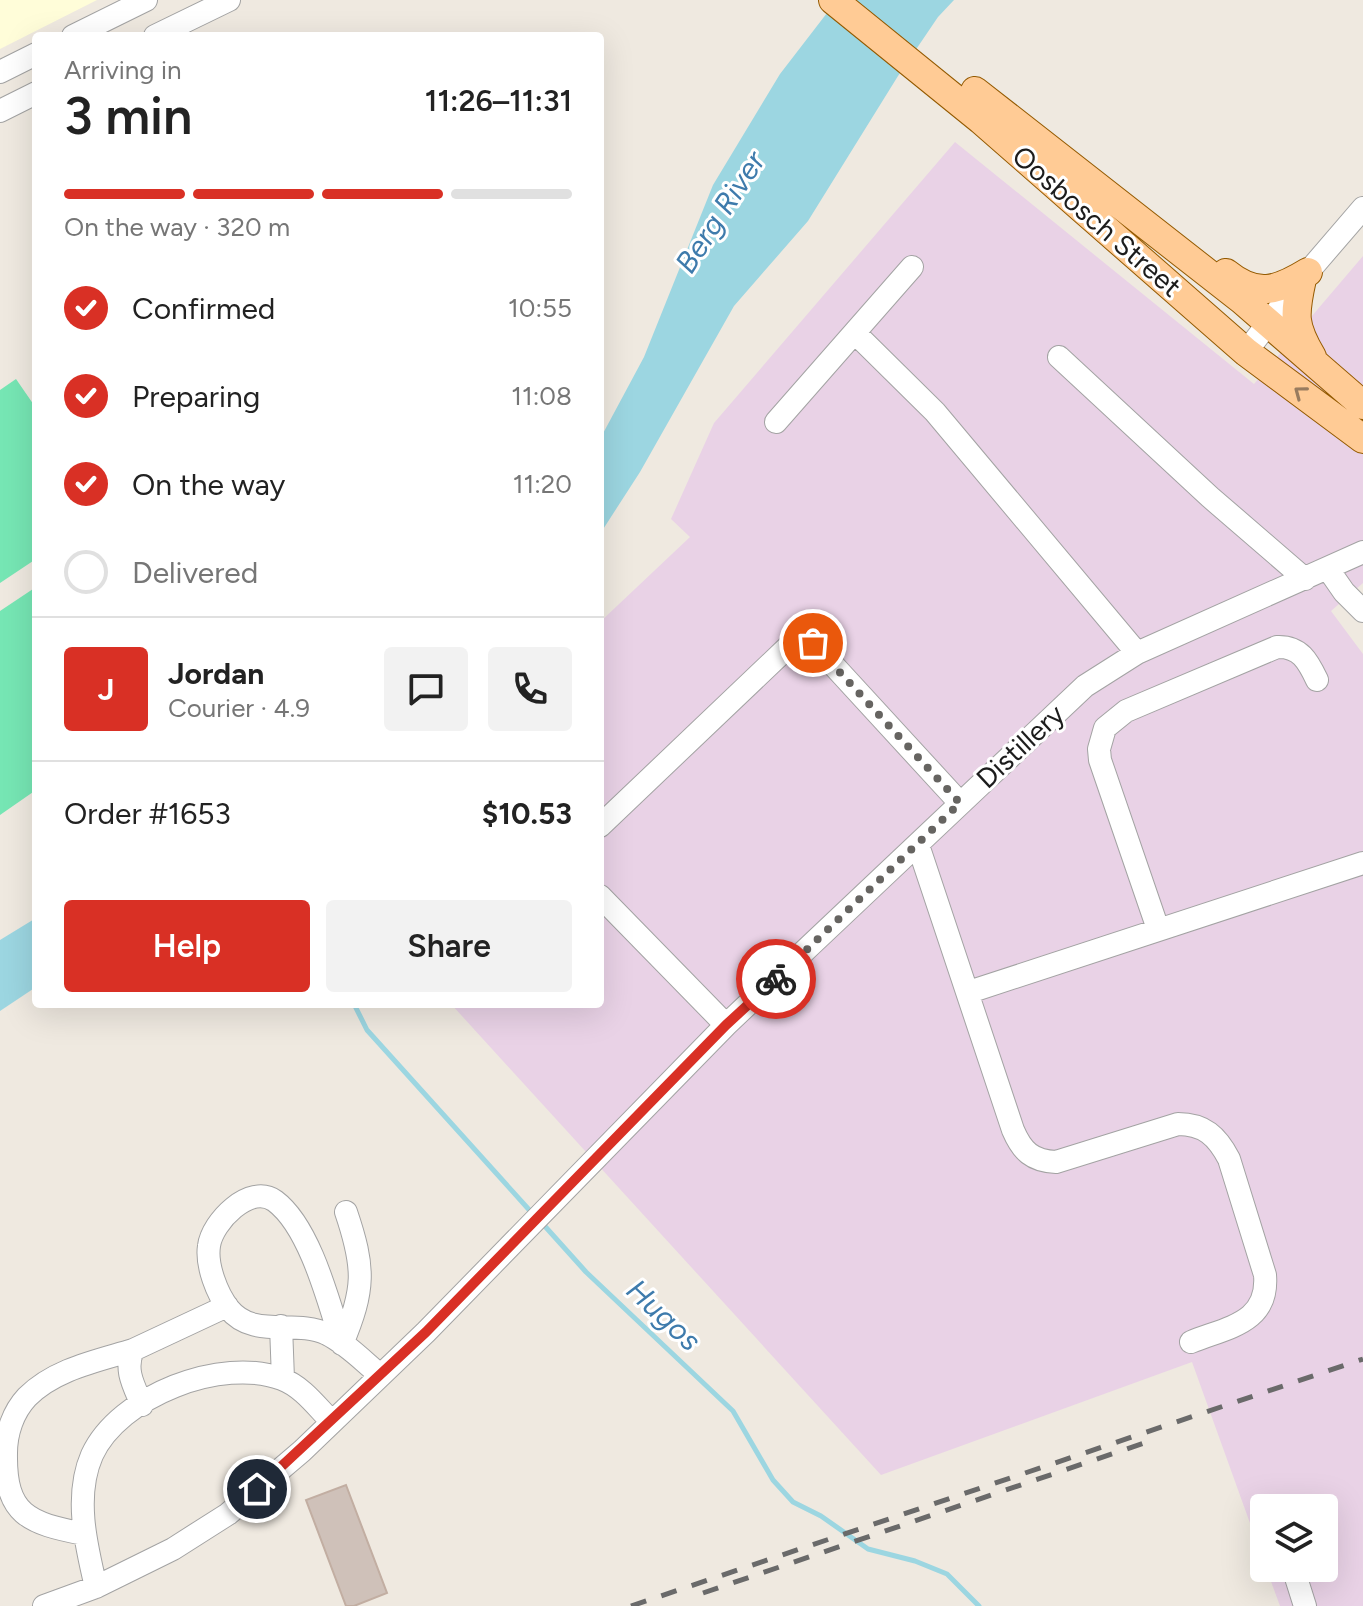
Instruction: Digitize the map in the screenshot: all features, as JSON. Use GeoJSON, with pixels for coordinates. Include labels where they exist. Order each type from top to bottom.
{"type":"FeatureCollection","features":[{"type":"Feature","properties":{"kind":"main road","name":"Oosbosch Street"},"geometry":{"type":"LineString","coordinates":[[833,0],[987,113],[1119,203],[1242,300],[1363,405]]}},
{"type":"Feature","properties":{"kind":"main road","name":"Oosbosch Street"},"geometry":{"type":"LineString","coordinates":[[862,0],[1246,352],[1363,439]]}},
{"type":"Feature","properties":{"kind":"main road"},"geometry":{"type":"LineString","coordinates":[[1119,203],[1159,221],[1245,286],[1273,288],[1305,275]]}},
{"type":"Feature","properties":{"kind":"main road"},"geometry":{"type":"LineString","coordinates":[[1305,275],[1296,308],[1297,332],[1321,371]]}},
{"type":"Feature","properties":{"kind":"street"},"geometry":{"type":"LineString","coordinates":[[81,32],[146,0]]}},
{"type":"Feature","properties":{"kind":"street"},"geometry":{"type":"LineString","coordinates":[[163,32],[229,0]]}},
{"type":"Feature","properties":{"kind":"street"},"geometry":{"type":"LineString","coordinates":[[0,72],[32,56]]}},
{"type":"Feature","properties":{"kind":"street"},"geometry":{"type":"LineString","coordinates":[[0,111],[32,95]]}},
{"type":"Feature","properties":{"kind":"street"},"geometry":{"type":"LineString","coordinates":[[1246,352],[1305,275],[1363,208]]}},
{"type":"Feature","properties":{"kind":"street"},"geometry":{"type":"LineString","coordinates":[[776,422],[912,267]]}},
{"type":"Feature","properties":{"kind":"street"},"geometry":{"type":"LineString","coordinates":[[855,333],[935,412],[1137,653]]}},
{"type":"Feature","properties":{"kind":"street"},"geometry":{"type":"LineString","coordinates":[[1059,357],[1210,497],[1305,579]]}},
{"type":"Feature","properties":{"kind":"street","name":"Distillery"},"geometry":{"type":"LineString","coordinates":[[44,1606],[96,1587],[173,1549],[228,1514],[332,1422],[558,1198],[726,1025],[1085,686],[1137,653],[1363,552]]}},
{"type":"Feature","properties":{"kind":"street"},"geometry":{"type":"LineString","coordinates":[[1328,569],[1344,592],[1363,611]]}},
{"type":"Feature","properties":{"kind":"street"},"geometry":{"type":"LineString","coordinates":[[604,822],[789,646],[805,639],[813,643],[960,803]]}},
{"type":"Feature","properties":{"kind":"street"},"geometry":{"type":"LineString","coordinates":[[1158,929],[1100,760],[1099,749],[1105,728],[1126,711],[1277,647],[1299,651],[1317,680]]}},
{"type":"Feature","properties":{"kind":"street"},"geometry":{"type":"LineString","coordinates":[[918,845],[1020,1146],[1041,1162],[1056,1162],[1178,1124],[1193,1124],[1208,1131],[1229,1159],[1265,1275],[1267,1292],[1263,1305],[1252,1316],[1191,1342]]}},
{"type":"Feature","properties":{"kind":"street"},"geometry":{"type":"LineString","coordinates":[[969,992],[1363,863]]}},
{"type":"Feature","properties":{"kind":"street"},"geometry":{"type":"LineString","coordinates":[[604,907],[726,1025]]}},
{"type":"Feature","properties":{"kind":"street"},"geometry":{"type":"LineString","coordinates":[[342,1344],[303,1239],[290,1216],[273,1199],[259,1197],[243,1202],[223,1217],[213,1231],[208,1247],[211,1271],[227,1306],[244,1322],[259,1327],[281,1326],[325,1333],[380,1375]]}},
{"type":"Feature","properties":{"kind":"street"},"geometry":{"type":"LineString","coordinates":[[342,1344],[354,1317],[362,1280],[359,1249],[346,1212]]}},
{"type":"Feature","properties":{"kind":"street"},"geometry":{"type":"LineString","coordinates":[[84,1534],[49,1527],[20,1509],[11,1498],[5,1481],[6,1439],[14,1417],[27,1397],[68,1370],[133,1350],[227,1306]]}},
{"type":"Feature","properties":{"kind":"street"},"geometry":{"type":"LineString","coordinates":[[281,1326],[283,1379]]}},
{"type":"Feature","properties":{"kind":"street"},"geometry":{"type":"LineString","coordinates":[[133,1350],[128,1360],[129,1372],[142,1405]]}},
{"type":"Feature","properties":{"kind":"street"},"geometry":{"type":"LineString","coordinates":[[96,1587],[84,1534],[84,1486],[92,1456],[106,1432],[142,1405],[201,1376],[226,1371],[253,1371],[283,1379],[301,1389],[332,1422]]}},
{"type":"Feature","properties":{"kind":"street"},"geometry":{"type":"LineString","coordinates":[[1297,1582],[1305,1606]]}},
{"type":"Feature","properties":{"kind":"shaded area"},"geometry":{"type":"Polygon","coordinates":[[[0,0],[97,0],[32,32],[0,49],[0,0]]]}},
{"type":"Feature","properties":{"kind":"shaded area"},"geometry":{"type":"Polygon","coordinates":[[[955,142],[1254,384],[1363,256],[1363,583],[1331,611],[1363,654],[1363,1606],[1280,1606],[1271,1582],[1338,1582],[1338,1494],[1250,1494],[1250,1523],[1192,1362],[881,1475],[455,1008],[604,1008],[604,618],[690,537],[671,519],[714,423],[955,142]]]}},
{"type":"Feature","properties":{"kind":"green space"},"geometry":{"type":"Polygon","coordinates":[[[16,379],[32,402],[32,562],[0,583],[0,390],[16,379]]]}},
{"type":"Feature","properties":{"kind":"green space"},"geometry":{"type":"Polygon","coordinates":[[[32,590],[32,793],[0,815],[0,611],[32,590]]]}},
{"type":"Feature","properties":{"kind":"water","name":"Berg River"},"geometry":{"type":"Polygon","coordinates":[[[837,0],[954,0],[938,17],[898,76],[808,221],[734,306],[640,472],[604,528],[604,432],[644,357],[713,185],[780,74],[837,0]]]}},
{"type":"Feature","properties":{"kind":"water"},"geometry":{"type":"Polygon","coordinates":[[[32,920],[32,990],[0,1011],[0,940],[32,920]]]}},
{"type":"Feature","properties":{"kind":"building"},"geometry":{"type":"Polygon","coordinates":[[[346,1485],[387,1593],[354,1606],[346,1606],[306,1500],[346,1485]]]}},
{"type":"Feature","properties":{"kind":"waterway","name":"Hugos"},"geometry":{"type":"LineString","coordinates":[[356,1008],[367,1030],[532,1213]]}},
{"type":"Feature","properties":{"kind":"waterway","name":"Hugos"},"geometry":{"type":"LineString","coordinates":[[542,1223],[586,1272],[733,1411],[773,1480],[793,1502],[821,1516],[868,1549],[915,1561],[947,1574],[979,1606]]}},
{"type":"Feature","properties":{"kind":"railway"},"geometry":{"type":"LineString","coordinates":[[631,1606],[1363,1359]]}},
{"type":"Feature","properties":{"kind":"railway"},"geometry":{"type":"LineString","coordinates":[[703,1593],[1150,1441]]}},
{"type":"Feature","properties":{"kind":"way so far"},"geometry":{"type":"LineString","coordinates":[[776,979],[960,803],[813,643]]}},
{"type":"Feature","properties":{"kind":"route"},"geometry":{"type":"LineString","coordinates":[[257,1489],[302,1451],[426,1332],[726,1025],[776,979]]}}]}
